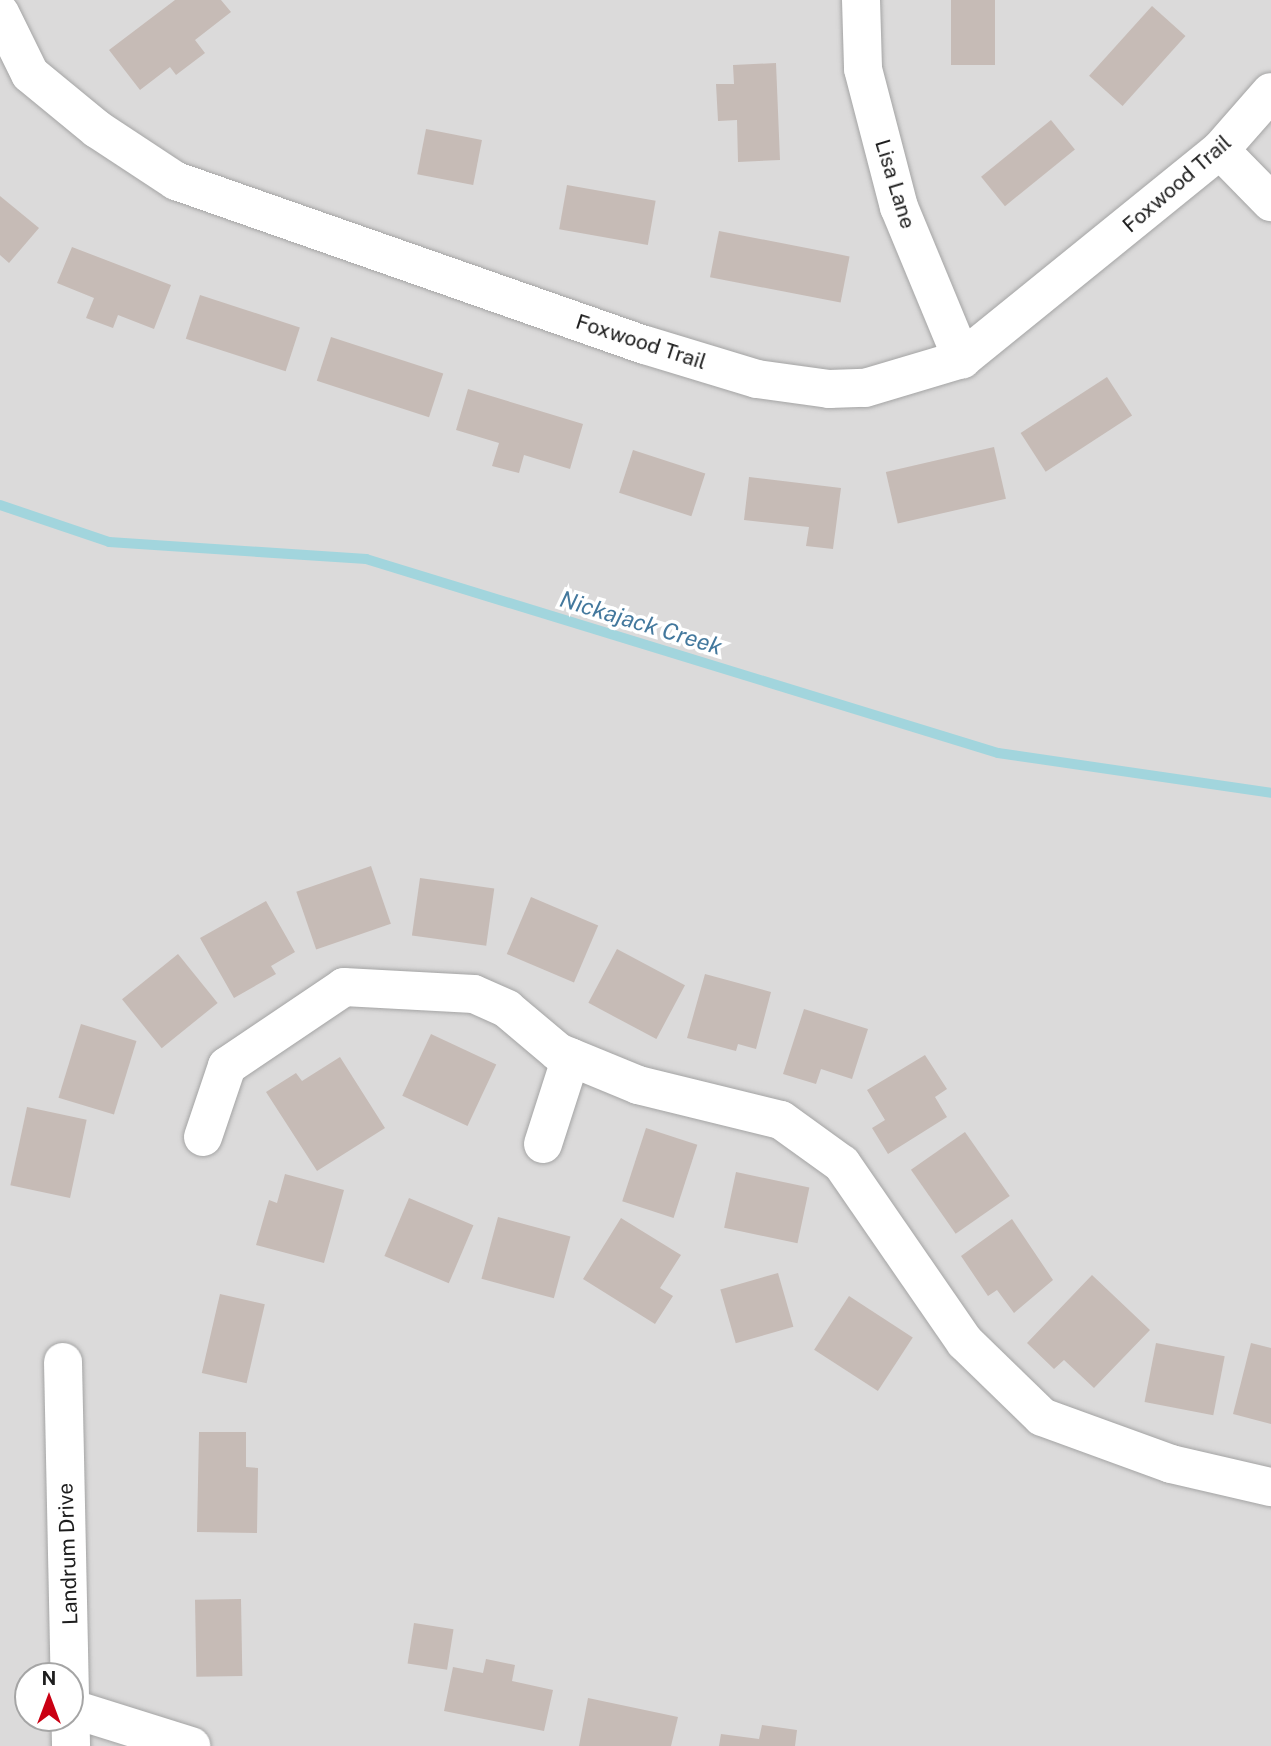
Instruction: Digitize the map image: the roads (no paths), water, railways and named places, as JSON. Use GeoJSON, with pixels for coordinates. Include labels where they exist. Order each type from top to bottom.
{"type":"FeatureCollection","features":[{"type":"Feature","properties":{"kind":"street","name":"Lisa Lane"},"geometry":{"type":"LineString","coordinates":[[861,0],[863,69],[899,207],[962,359]]}},
{"type":"Feature","properties":{"kind":"street","name":"Foxwood Trail"},"geometry":{"type":"LineString","coordinates":[[0,13],[30,74],[97,129],[176,181],[757,379],[865,388],[962,359],[1220,150],[1271,92]]}},
{"type":"Feature","properties":{"kind":"street"},"geometry":{"type":"LineString","coordinates":[[1220,150],[1271,202]]}},
{"type":"Feature","properties":{"kind":"street"},"geometry":{"type":"LineString","coordinates":[[203,1137],[227,1066],[344,988],[474,994],[507,1009],[571,1057],[638,1086],[781,1119],[842,1164],[965,1342],[1042,1417],[1171,1464],[1271,1487]]}},
{"type":"Feature","properties":{"kind":"street"},"geometry":{"type":"LineString","coordinates":[[543,1143],[571,1057]]}},
{"type":"Feature","properties":{"kind":"street","name":"Landrum Drive"},"geometry":{"type":"LineString","coordinates":[[63,1362],[72,1662]]}},
{"type":"Feature","properties":{"kind":"street"},"geometry":{"type":"LineString","coordinates":[[84,1712],[191,1746]]}},
{"type":"Feature","properties":{"kind":"waterway","name":"Nickajack Creek"},"geometry":{"type":"LineString","coordinates":[[0,505],[109,542],[366,559],[998,753],[1271,793]]}}]}
